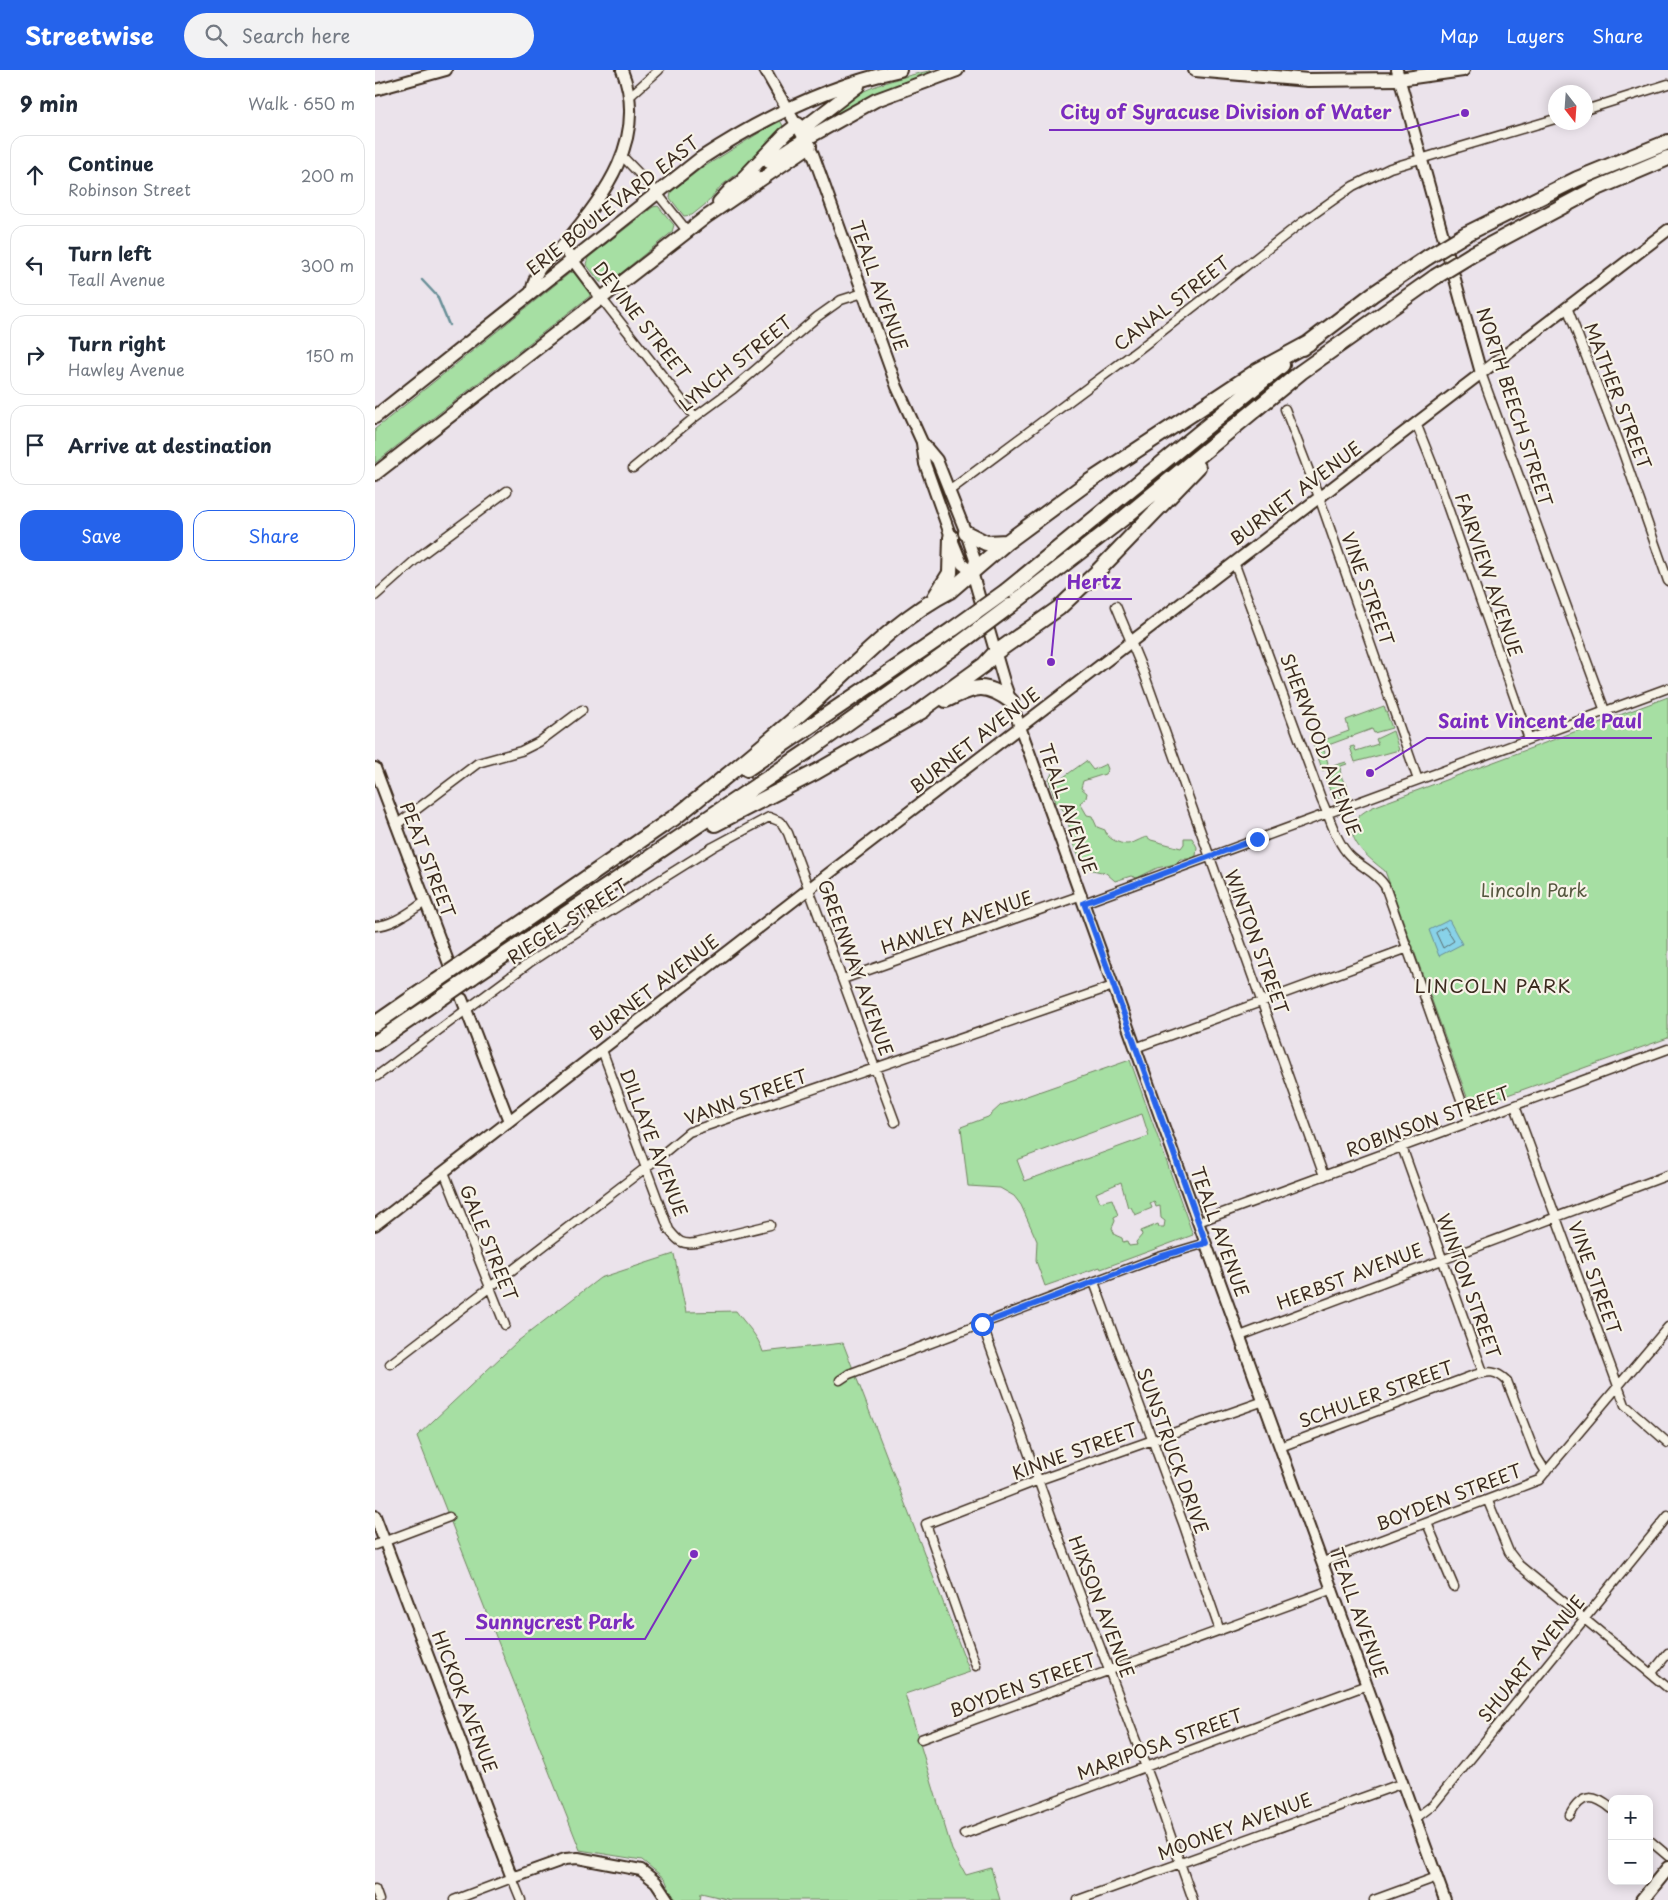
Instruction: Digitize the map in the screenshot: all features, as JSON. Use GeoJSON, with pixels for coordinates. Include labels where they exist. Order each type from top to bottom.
{"type":"FeatureCollection","features":[{"type":"Feature","properties":{"kind":"highway"},"geometry":{"type":"LineString","coordinates":[[375,1024],[1006,591],[1309,343],[1373,294],[1466,234],[1554,190],[1630,156],[1668,142]]}},
{"type":"Feature","properties":{"kind":"highway"},"geometry":{"type":"LineString","coordinates":[[375,1043],[663,850],[959,644],[1125,518],[1301,372],[1435,278],[1471,255],[1595,188],[1668,158]]}},
{"type":"Feature","properties":{"kind":"highway"},"geometry":{"type":"LineString","coordinates":[[673,819],[754,754],[906,620],[949,591],[1007,542],[1087,483],[1257,371],[1309,343]]}},
{"type":"Feature","properties":{"kind":"highway"},"geometry":{"type":"LineString","coordinates":[[916,714],[984,665],[995,653],[1065,602],[1153,516],[1235,428]]}},
{"type":"Feature","properties":{"kind":"highway"},"geometry":{"type":"LineString","coordinates":[[966,533],[985,543],[1007,542]]}},
{"type":"Feature","properties":{"kind":"highway"},"geometry":{"type":"LineString","coordinates":[[933,600],[950,573],[951,537]]}},
{"type":"Feature","properties":{"kind":"highway"},"geometry":{"type":"LineString","coordinates":[[663,850],[816,772],[916,714],[972,687],[989,688],[1011,701]]}},
{"type":"Feature","properties":{"kind":"main road","name":"ERIE BOULEVARD EAST"},"geometry":{"type":"LineString","coordinates":[[375,417],[657,192],[726,142],[788,108],[870,78],[900,70]]}},
{"type":"Feature","properties":{"kind":"main road"},"geometry":{"type":"LineString","coordinates":[[706,217],[785,134],[803,135],[876,100],[957,70]]}},
{"type":"Feature","properties":{"kind":"main road"},"geometry":{"type":"LineString","coordinates":[[1195,70],[1287,79],[1463,70]]}},
{"type":"Feature","properties":{"kind":"main road"},"geometry":{"type":"LineString","coordinates":[[375,474],[688,232],[870,78]]}},
{"type":"Feature","properties":{"kind":"main road"},"geometry":{"type":"LineString","coordinates":[[1642,1900],[1668,1868]]}},
{"type":"Feature","properties":{"kind":"street"},"geometry":{"type":"LineString","coordinates":[[375,90],[446,70]]}},
{"type":"Feature","properties":{"kind":"street"},"geometry":{"type":"LineString","coordinates":[[531,292],[536,272],[561,246],[600,196],[623,157],[628,130],[629,97],[622,70]]}},
{"type":"Feature","properties":{"kind":"street"},"geometry":{"type":"LineString","coordinates":[[629,97],[659,70]]}},
{"type":"Feature","properties":{"kind":"street","name":"TEALL AVENUE"},"geometry":{"type":"LineString","coordinates":[[765,70],[803,135],[826,185],[897,387],[922,442],[937,460],[966,533],[975,560],[973,572],[995,653],[1011,701],[1135,1048],[1445,1900]]}},
{"type":"Feature","properties":{"kind":"street","name":"NORTH BEECH STREET"},"geometry":{"type":"LineString","coordinates":[[1398,74],[1481,372],[1605,711]]}},
{"type":"Feature","properties":{"kind":"street"},"geometry":{"type":"LineString","coordinates":[[1593,107],[1668,84]]}},
{"type":"Feature","properties":{"kind":"street","name":"CANAL STREET"},"geometry":{"type":"LineString","coordinates":[[949,490],[1138,350],[1332,199],[1390,168],[1548,121]]}},
{"type":"Feature","properties":{"kind":"street"},"geometry":{"type":"LineString","coordinates":[[623,157],[657,192],[688,232]]}},
{"type":"Feature","properties":{"kind":"street","name":"BURNET AVENUE"},"geometry":{"type":"LineString","coordinates":[[375,1225],[1020,726],[1668,230]]}},
{"type":"Feature","properties":{"kind":"street","name":"DEVINE STREET"},"geometry":{"type":"LineString","coordinates":[[561,246],[695,416]]}},
{"type":"Feature","properties":{"kind":"street","name":"LYNCH STREET"},"geometry":{"type":"LineString","coordinates":[[633,468],[695,416],[733,389],[817,317],[841,300],[863,293]]}},
{"type":"Feature","properties":{"kind":"street","name":"MATHER STREET"},"geometry":{"type":"LineString","coordinates":[[1567,307],[1668,581]]}},
{"type":"Feature","properties":{"kind":"street","name":"VINE STREET"},"geometry":{"type":"LineString","coordinates":[[1285,409],[1319,497],[1418,780]]}},
{"type":"Feature","properties":{"kind":"street","name":"FAIRVIEW AVENUE"},"geometry":{"type":"LineString","coordinates":[[1416,422],[1529,739]]}},
{"type":"Feature","properties":{"kind":"street","name":"TEALL AVENUE"},"geometry":{"type":"LineString","coordinates":[[922,442],[925,464],[951,537],[962,564],[973,572]]}},
{"type":"Feature","properties":{"kind":"street"},"geometry":{"type":"LineString","coordinates":[[375,596],[421,555],[507,491]]}},
{"type":"Feature","properties":{"kind":"street","name":"SHERWOOD AVENUE"},"geometry":{"type":"LineString","coordinates":[[1234,562],[1327,812],[1347,852],[1385,886],[1469,1122]]}},
{"type":"Feature","properties":{"kind":"street","name":"WINTON STREET"},"geometry":{"type":"LineString","coordinates":[[1116,606],[1131,641],[1324,1176]]}},
{"type":"Feature","properties":{"kind":"street","name":"HAWLEY AVENUE"},"geometry":{"type":"LineString","coordinates":[[843,979],[1209,857],[1668,688]]}},
{"type":"Feature","properties":{"kind":"street"},"geometry":{"type":"LineString","coordinates":[[396,825],[478,763],[521,751],[539,742],[583,710]]}},
{"type":"Feature","properties":{"kind":"street","name":"PEAT STREET"},"geometry":{"type":"LineString","coordinates":[[375,768],[449,964]]}},
{"type":"Feature","properties":{"kind":"street","name":"RIEGEL STREET"},"geometry":{"type":"LineString","coordinates":[[377,1076],[564,940],[750,826],[769,817],[781,822],[784,826]]}},
{"type":"Feature","properties":{"kind":"street","name":"GREENWAY AVENUE"},"geometry":{"type":"LineString","coordinates":[[784,826],[810,888],[895,1122]]}},
{"type":"Feature","properties":{"kind":"street"},"geometry":{"type":"LineString","coordinates":[[375,926],[384,926],[397,920],[425,902]]}},
{"type":"Feature","properties":{"kind":"street"},"geometry":{"type":"LineString","coordinates":[[1135,1048],[1407,948]]}},
{"type":"Feature","properties":{"kind":"street","name":"VANN STREET"},"geometry":{"type":"LineString","coordinates":[[390,1364],[489,1286],[646,1168],[689,1132],[1113,986]]}},
{"type":"Feature","properties":{"kind":"street"},"geometry":{"type":"LineString","coordinates":[[462,999],[509,1121]]}},
{"type":"Feature","properties":{"kind":"street","name":"ROBINSON STREET"},"geometry":{"type":"LineString","coordinates":[[1198,1222],[1668,1049]]}},
{"type":"Feature","properties":{"kind":"street","name":"DILLAYE AVENUE"},"geometry":{"type":"LineString","coordinates":[[601,1050],[669,1230],[681,1244],[696,1243],[770,1225]]}},
{"type":"Feature","properties":{"kind":"street","name":"VINE STREET"},"geometry":{"type":"LineString","coordinates":[[1515,1106],[1618,1388],[1629,1411],[1668,1443]]}},
{"type":"Feature","properties":{"kind":"street","name":"WINTON STREET"},"geometry":{"type":"LineString","coordinates":[[1402,1147],[1483,1372],[1493,1371],[1500,1374],[1507,1381],[1536,1456],[1546,1472]]}},
{"type":"Feature","properties":{"kind":"street","name":"GALE STREET"},"geometry":{"type":"LineString","coordinates":[[443,1172],[505,1325]]}},
{"type":"Feature","properties":{"kind":"street","name":"HERBST AVENUE"},"geometry":{"type":"LineString","coordinates":[[1240,1336],[1668,1175]]}},
{"type":"Feature","properties":{"kind":"street"},"geometry":{"type":"LineString","coordinates":[[840,1380],[1159,1257],[1206,1243]]}},
{"type":"Feature","properties":{"kind":"street","name":"SUNSTRUCK DRIVE"},"geometry":{"type":"LineString","coordinates":[[1094,1282],[1183,1523],[1220,1631]]}},
{"type":"Feature","properties":{"kind":"street","name":"HIXSON AVENUE"},"geometry":{"type":"LineString","coordinates":[[982,1324],[1067,1560],[1146,1766],[1193,1900]]}},
{"type":"Feature","properties":{"kind":"street","name":"BOYDEN STREET"},"geometry":{"type":"LineString","coordinates":[[1323,1562],[1539,1480],[1668,1327]]}},
{"type":"Feature","properties":{"kind":"street","name":"SCHULER STREET"},"geometry":{"type":"LineString","coordinates":[[1280,1447],[1483,1372]]}},
{"type":"Feature","properties":{"kind":"street","name":"KINNE STREET"},"geometry":{"type":"LineString","coordinates":[[976,1666],[926,1524],[1039,1480],[1264,1401]]}},
{"type":"Feature","properties":{"kind":"street"},"geometry":{"type":"LineString","coordinates":[[1489,1500],[1509,1552],[1519,1565],[1668,1688]]}},
{"type":"Feature","properties":{"kind":"street","name":"HICKOK AVENUE"},"geometry":{"type":"LineString","coordinates":[[375,1516],[380,1543],[521,1900]]}},
{"type":"Feature","properties":{"kind":"street","name":"SHUART AVENUE"},"geometry":{"type":"LineString","coordinates":[[1416,1818],[1433,1805],[1668,1516]]}},
{"type":"Feature","properties":{"kind":"street"},"geometry":{"type":"LineString","coordinates":[[380,1543],[449,1517]]}},
{"type":"Feature","properties":{"kind":"street"},"geometry":{"type":"LineString","coordinates":[[1427,1523],[1454,1587]]}},
{"type":"Feature","properties":{"kind":"street","name":"BOYDEN STREET"},"geometry":{"type":"LineString","coordinates":[[921,1739],[1333,1589]]}},
{"type":"Feature","properties":{"kind":"street"},"geometry":{"type":"LineString","coordinates":[[1651,1674],[1668,1653]]}},
{"type":"Feature","properties":{"kind":"street","name":"MARIPOSA STREET"},"geometry":{"type":"LineString","coordinates":[[964,1834],[1367,1685]]}},
{"type":"Feature","properties":{"kind":"street","name":"MOONEY AVENUE"},"geometry":{"type":"LineString","coordinates":[[1078,1900],[1179,1862],[1403,1783]]}},
{"type":"Feature","properties":{"kind":"street"},"geometry":{"type":"LineString","coordinates":[[1570,1815],[1579,1803],[1589,1797],[1595,1797],[1608,1806]]}},
{"type":"Feature","properties":{"kind":"street"},"geometry":{"type":"LineString","coordinates":[[1653,1843],[1668,1856]]}},
{"type":"Feature","properties":{"kind":"street"},"geometry":{"type":"LineString","coordinates":[[454,1900],[565,1859],[578,1858],[641,1870],[656,1882],[668,1900]]}},
{"type":"Feature","properties":{"kind":"street"},"geometry":{"type":"LineString","coordinates":[[1374,1900],[1437,1877]]}},
{"type":"Feature","properties":{"kind":"street"},"geometry":{"type":"LineString","coordinates":[[375,1889],[379,1900]]}},
{"type":"Feature","properties":{"kind":"green space"},"geometry":{"type":"Polygon","coordinates":[[[935,70],[936,72],[815,128],[825,116],[838,106],[869,89],[903,77],[935,70]]]}},
{"type":"Feature","properties":{"kind":"green space"},"geometry":{"type":"Polygon","coordinates":[[[780,120],[785,130],[763,154],[721,186],[707,203],[692,215],[684,216],[670,198],[671,192],[699,170],[780,120]]]}},
{"type":"Feature","properties":{"kind":"green space"},"geometry":{"type":"Polygon","coordinates":[[[658,206],[674,225],[672,232],[610,282],[600,282],[586,264],[588,258],[653,207],[658,206]]]}},
{"type":"Feature","properties":{"kind":"green space"},"geometry":{"type":"Polygon","coordinates":[[[571,272],[576,273],[590,290],[590,296],[375,463],[375,429],[571,272]]]}},
{"type":"Feature","properties":{"kind":"green space","name":"Lincoln Park"},"geometry":{"type":"Polygon","coordinates":[[[1668,697],[1668,1038],[1471,1108],[1385,871],[1360,848],[1352,831],[1354,823],[1361,815],[1373,807],[1668,697]]]}},
{"type":"Feature","properties":{"kind":"green space"},"geometry":{"type":"Polygon","coordinates":[[[1384,706],[1392,728],[1374,733],[1372,729],[1323,747],[1328,763],[1323,771],[1313,744],[1349,731],[1346,720],[1384,706]]]}},
{"type":"Feature","properties":{"kind":"green space"},"geometry":{"type":"Polygon","coordinates":[[[1393,731],[1399,750],[1355,762],[1350,747],[1354,746],[1356,751],[1378,744],[1376,739],[1393,731]]]}},
{"type":"Feature","properties":{"kind":"green space"},"geometry":{"type":"Polygon","coordinates":[[[1086,761],[1093,770],[1106,764],[1108,769],[1105,774],[1083,781],[1081,788],[1087,793],[1086,798],[1080,803],[1087,815],[1092,816],[1097,827],[1105,830],[1113,840],[1124,844],[1147,837],[1151,840],[1181,848],[1184,844],[1184,838],[1192,838],[1197,847],[1196,856],[1191,859],[1180,859],[1175,864],[1157,868],[1137,878],[1131,876],[1115,881],[1106,873],[1088,869],[1075,849],[1067,814],[1056,803],[1049,780],[1052,773],[1058,781],[1086,761]]]}},
{"type":"Feature","properties":{"kind":"green space"},"geometry":{"type":"Polygon","coordinates":[[[1346,762],[1347,764],[1341,766],[1340,771],[1342,779],[1347,785],[1347,795],[1333,800],[1326,779],[1333,766],[1346,762]]]}},
{"type":"Feature","properties":{"kind":"green space"},"geometry":{"type":"Polygon","coordinates":[[[1130,1060],[1193,1235],[1101,1269],[1100,1267],[1045,1286],[1036,1261],[1037,1241],[1021,1205],[1014,1196],[1000,1188],[968,1186],[961,1127],[988,1117],[1001,1105],[1130,1060]],[[1142,1114],[1017,1160],[1025,1181],[1149,1136],[1142,1114]],[[1121,1182],[1096,1193],[1100,1202],[1112,1199],[1118,1215],[1114,1217],[1115,1221],[1112,1228],[1115,1235],[1122,1238],[1123,1242],[1127,1241],[1129,1246],[1137,1245],[1136,1242],[1142,1235],[1141,1231],[1158,1224],[1159,1227],[1164,1227],[1165,1221],[1161,1218],[1160,1206],[1156,1207],[1154,1201],[1150,1203],[1152,1208],[1135,1215],[1131,1207],[1128,1208],[1121,1182]]]}},
{"type":"Feature","properties":{"kind":"green space"},"geometry":{"type":"Polygon","coordinates":[[[674,1254],[686,1312],[736,1311],[755,1335],[763,1352],[843,1343],[970,1672],[905,1694],[952,1850],[966,1875],[991,1868],[1000,1900],[731,1900],[701,1893],[700,1900],[674,1900],[665,1879],[642,1860],[580,1850],[417,1436],[518,1341],[600,1278],[674,1254]]]}},
{"type":"Feature","properties":{"kind":"water"},"geometry":{"type":"Polygon","coordinates":[[[1449,920],[1462,944],[1439,956],[1429,930],[1449,920]]]}},
{"type":"Feature","properties":{"kind":"waterway"},"geometry":{"type":"LineString","coordinates":[[422,280],[437,296],[449,325]]}},
{"type":"Feature","properties":{"kind":"place","name":"City of Syracuse Division of Water"},"geometry":{"type":"Point","coordinates":[1465,113]}},
{"type":"Feature","properties":{"kind":"place","name":"Hertz"},"geometry":{"type":"Point","coordinates":[1051,662]}},
{"type":"Feature","properties":{"kind":"place","name":"Saint Vincent de Paul"},"geometry":{"type":"Point","coordinates":[1370,773]}},
{"type":"Feature","properties":{"kind":"place","name":"Sunnycrest Park"},"geometry":{"type":"Point","coordinates":[694,1554]}},
{"type":"Feature","properties":{"kind":"district","name":"LINCOLN PARK"},"geometry":{"type":"Point","coordinates":[1493,986]}},
{"type":"Feature","properties":{"kind":"route"},"geometry":{"type":"LineString","coordinates":[[982,1324],[1159,1257],[1206,1243],[1084,903],[1257,839]]}}]}
